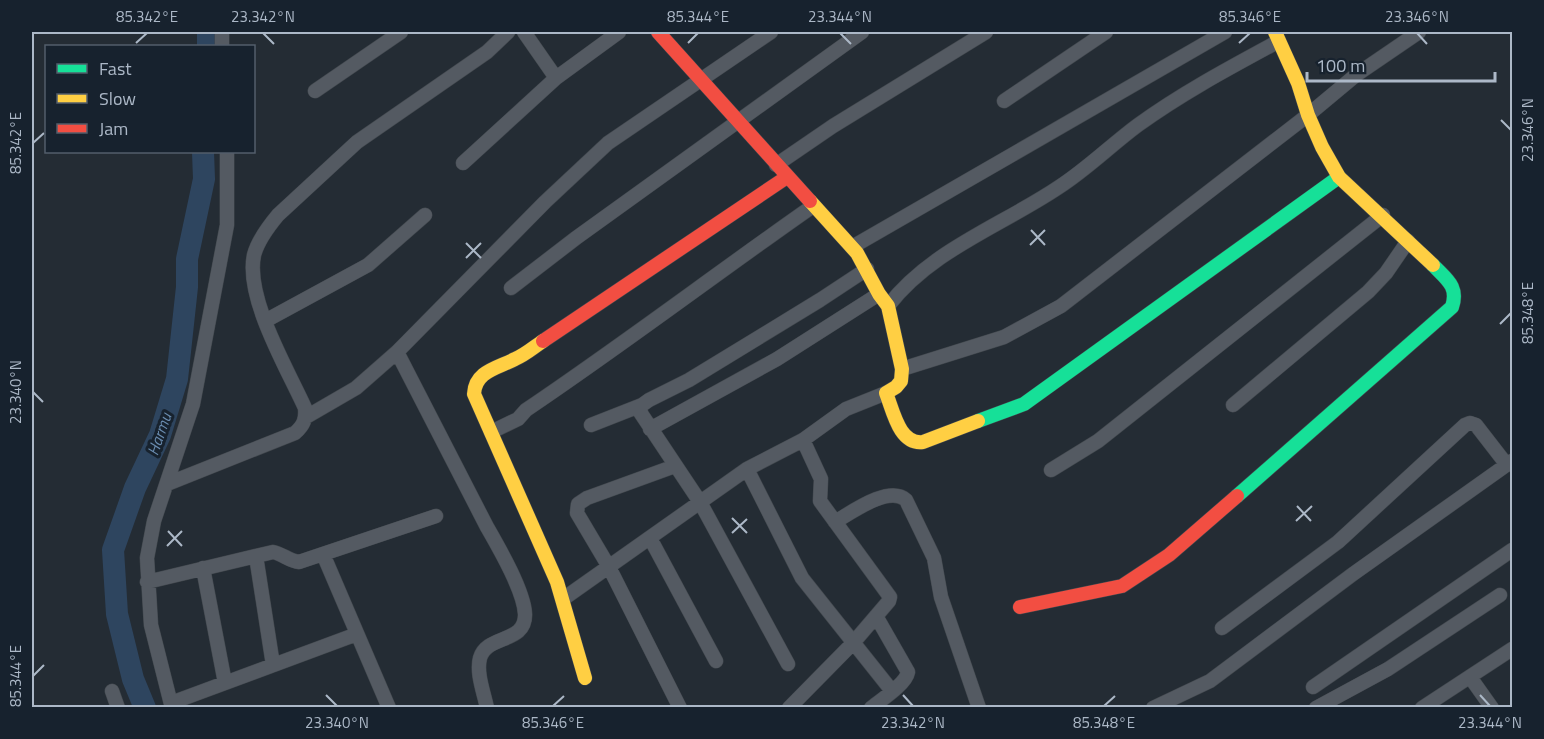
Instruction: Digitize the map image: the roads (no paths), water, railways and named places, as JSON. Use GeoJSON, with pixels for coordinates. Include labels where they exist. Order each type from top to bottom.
{"type":"FeatureCollection","features":[{"type":"Feature","properties":{"kind":"street"},"geometry":{"type":"LineString","coordinates":[[315,92],[401,32]]}},
{"type":"Feature","properties":{"kind":"street"},"geometry":{"type":"LineString","coordinates":[[167,484],[295,433],[303,426],[306,417],[304,408],[258,306],[253,279],[254,255],[268,226],[357,142],[487,52],[508,32]]}},
{"type":"Feature","properties":{"kind":"street"},"geometry":{"type":"LineString","coordinates":[[524,32],[556,78]]}},
{"type":"Feature","properties":{"kind":"street"},"geometry":{"type":"LineString","coordinates":[[463,163],[556,78],[619,32]]}},
{"type":"Feature","properties":{"kind":"street"},"geometry":{"type":"LineString","coordinates":[[563,599],[747,469],[803,440],[846,409],[886,393],[901,381],[902,369],[888,306],[852,246],[813,206],[658,32]]}},
{"type":"Feature","properties":{"kind":"street"},"geometry":{"type":"LineString","coordinates":[[306,417],[356,388],[397,352],[545,202],[608,143],[771,32]]}},
{"type":"Feature","properties":{"kind":"street"},"geometry":{"type":"LineString","coordinates":[[511,288],[576,238],[862,32]]}},
{"type":"Feature","properties":{"kind":"street"},"geometry":{"type":"LineString","coordinates":[[776,165],[833,126],[986,32]]}},
{"type":"Feature","properties":{"kind":"street"},"geometry":{"type":"LineString","coordinates":[[1004,101],[1106,32]]}},
{"type":"Feature","properties":{"kind":"street"},"geometry":{"type":"LineString","coordinates":[[852,246],[1225,32]]}},
{"type":"Feature","properties":{"kind":"street"},"geometry":{"type":"LineString","coordinates":[[902,369],[1004,337],[1061,306],[1308,115],[1356,75],[1419,32]]}},
{"type":"Feature","properties":{"kind":"street"},"geometry":{"type":"LineString","coordinates":[[888,306],[900,290],[933,262],[1060,187],[1139,124],[1277,36],[1298,83],[1308,115],[1322,147],[1339,177],[1383,216],[1453,287],[1456,296],[1452,307],[1436,323],[1169,555],[1122,586],[1020,607]]}},
{"type":"Feature","properties":{"kind":"street"},"geometry":{"type":"LineString","coordinates":[[227,153],[227,225],[193,404],[154,521],[147,558],[151,625],[171,705],[357,634]]}},
{"type":"Feature","properties":{"kind":"street"},"geometry":{"type":"LineString","coordinates":[[585,678],[563,599],[474,392],[476,382],[483,373],[518,358],[787,177]]}},
{"type":"Feature","properties":{"kind":"street"},"geometry":{"type":"LineString","coordinates":[[886,393],[902,432],[909,441],[916,443],[1024,404],[1339,177]]}},
{"type":"Feature","properties":{"kind":"street"},"geometry":{"type":"LineString","coordinates":[[491,432],[518,419],[526,410],[608,354],[735,260],[813,206]]}},
{"type":"Feature","properties":{"kind":"street"},"geometry":{"type":"LineString","coordinates":[[265,321],[368,265],[425,215]]}},
{"type":"Feature","properties":{"kind":"street"},"geometry":{"type":"LineString","coordinates":[[1051,470],[1098,441],[1383,216]]}},
{"type":"Feature","properties":{"kind":"street"},"geometry":{"type":"LineString","coordinates":[[1233,405],[1368,292],[1386,273],[1408,241]]}},
{"type":"Feature","properties":{"kind":"street"},"geometry":{"type":"LineString","coordinates":[[591,425],[642,405],[689,380],[867,269]]}},
{"type":"Feature","properties":{"kind":"street"},"geometry":{"type":"LineString","coordinates":[[650,429],[777,359],[879,294]]}},
{"type":"Feature","properties":{"kind":"street"},"geometry":{"type":"LineString","coordinates":[[397,352],[502,555],[521,597],[525,613],[524,624],[519,633],[490,645],[483,651],[479,660],[487,708]]}},
{"type":"Feature","properties":{"kind":"street"},"geometry":{"type":"LineString","coordinates":[[642,405],[640,412],[700,502],[788,664]]}},
{"type":"Feature","properties":{"kind":"street"},"geometry":{"type":"LineString","coordinates":[[1154,708],[1210,681],[1353,574],[1510,463],[1476,425],[1470,423],[1465,425],[1338,542],[1222,628]]}},
{"type":"Feature","properties":{"kind":"street"},"geometry":{"type":"LineString","coordinates":[[789,708],[853,644],[889,601],[888,593],[820,501],[821,479],[803,440]]}},
{"type":"Feature","properties":{"kind":"street"},"geometry":{"type":"LineString","coordinates":[[675,466],[586,498],[578,504],[578,513],[609,567],[680,708]]}},
{"type":"Feature","properties":{"kind":"street"},"geometry":{"type":"LineString","coordinates":[[747,469],[802,578],[892,691]]}},
{"type":"Feature","properties":{"kind":"street"},"geometry":{"type":"LineString","coordinates":[[835,522],[892,494],[901,495],[906,500],[934,558],[941,597],[979,708]]}},
{"type":"Feature","properties":{"kind":"street"},"geometry":{"type":"LineString","coordinates":[[147,582],[273,552],[291,561],[299,562],[436,516]]}},
{"type":"Feature","properties":{"kind":"street"},"geometry":{"type":"LineString","coordinates":[[650,538],[716,661]]}},
{"type":"Feature","properties":{"kind":"street"},"geometry":{"type":"LineString","coordinates":[[1313,687],[1512,550]]}},
{"type":"Feature","properties":{"kind":"street"},"geometry":{"type":"LineString","coordinates":[[323,554],[390,708]]}},
{"type":"Feature","properties":{"kind":"street"},"geometry":{"type":"LineString","coordinates":[[256,556],[273,665]]}},
{"type":"Feature","properties":{"kind":"street"},"geometry":{"type":"LineString","coordinates":[[203,568],[225,683]]}},
{"type":"Feature","properties":{"kind":"street"},"geometry":{"type":"LineString","coordinates":[[1316,708],[1388,669],[1500,595]]}},
{"type":"Feature","properties":{"kind":"street"},"geometry":{"type":"LineString","coordinates":[[871,708],[907,678],[908,672],[876,616]]}},
{"type":"Feature","properties":{"kind":"street"},"geometry":{"type":"LineString","coordinates":[[1422,708],[1512,649]]}},
{"type":"Feature","properties":{"kind":"street"},"geometry":{"type":"LineString","coordinates":[[1470,678],[1492,708]]}},
{"type":"Feature","properties":{"kind":"street"},"geometry":{"type":"LineString","coordinates":[[112,691],[118,708]]}},
{"type":"Feature","properties":{"kind":"waterway","name":"Harmu"},"geometry":{"type":"LineString","coordinates":[[208,32],[208,45]]}},
{"type":"Feature","properties":{"kind":"waterway","name":"Harmu"},"geometry":{"type":"LineString","coordinates":[[145,708],[133,679],[117,614],[113,550],[135,488],[160,435],[177,379],[187,287],[187,259],[204,179],[203,153]]}}]}
